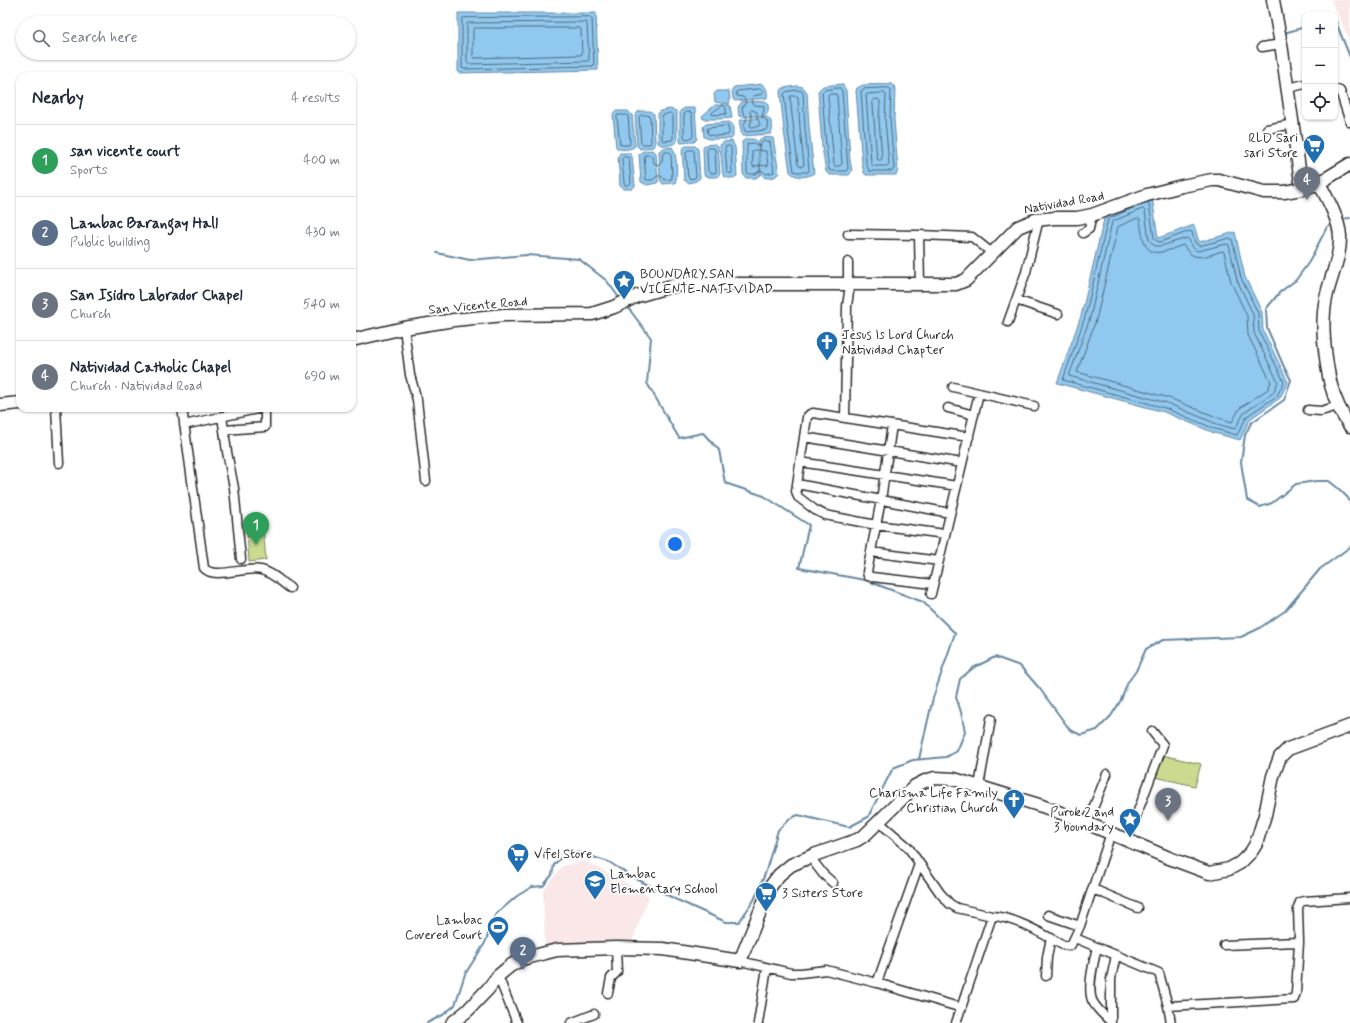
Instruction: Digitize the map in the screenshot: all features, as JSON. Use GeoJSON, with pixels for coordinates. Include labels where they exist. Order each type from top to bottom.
{"type":"FeatureCollection","features":[{"type":"Feature","properties":{"kind":"street"},"geometry":{"type":"LineString","coordinates":[[1273,0],[1288,88],[1302,189]]}},
{"type":"Feature","properties":{"kind":"street"},"geometry":{"type":"LineString","coordinates":[[1262,47],[1281,44]]}},
{"type":"Feature","properties":{"kind":"street"},"geometry":{"type":"LineString","coordinates":[[1288,88],[1302,85]]}},
{"type":"Feature","properties":{"kind":"street"},"geometry":{"type":"LineString","coordinates":[[1338,90],[1340,91],[1350,122]]}},
{"type":"Feature","properties":{"kind":"street"},"geometry":{"type":"LineString","coordinates":[[1267,129],[1293,124]]}},
{"type":"Feature","properties":{"kind":"street","name":"Natividad Road"},"geometry":{"type":"LineString","coordinates":[[630,300],[637,296],[668,287],[686,284],[956,284],[966,280],[974,273],[1018,226],[1039,219],[1077,218],[1092,215],[1188,184],[1212,180],[1219,180],[1264,192],[1284,192],[1302,189],[1319,183],[1350,164]]}},
{"type":"Feature","properties":{"kind":"street"},"geometry":{"type":"LineString","coordinates":[[1319,183],[1333,212],[1340,236],[1339,251],[1326,298],[1323,319],[1328,377],[1338,406],[1348,421]]}},
{"type":"Feature","properties":{"kind":"street"},"geometry":{"type":"LineString","coordinates":[[1083,233],[1089,229],[1092,215]]}},
{"type":"Feature","properties":{"kind":"street"},"geometry":{"type":"LineString","coordinates":[[1008,322],[1026,272],[1039,219]]}},
{"type":"Feature","properties":{"kind":"street"},"geometry":{"type":"LineString","coordinates":[[848,234],[972,237],[992,253]]}},
{"type":"Feature","properties":{"kind":"street"},"geometry":{"type":"LineString","coordinates":[[919,235],[920,285]]}},
{"type":"Feature","properties":{"kind":"street"},"geometry":{"type":"LineString","coordinates":[[845,418],[847,306],[849,285],[848,262]]}},
{"type":"Feature","properties":{"kind":"street","name":"San Vicente Road"},"geometry":{"type":"LineString","coordinates":[[356,339],[404,328],[454,320],[504,315],[592,314],[630,300]]}},
{"type":"Feature","properties":{"kind":"street"},"geometry":{"type":"LineString","coordinates":[[1016,300],[1058,314]]}},
{"type":"Feature","properties":{"kind":"street"},"geometry":{"type":"LineString","coordinates":[[404,328],[410,375],[417,400],[426,481]]}},
{"type":"Feature","properties":{"kind":"street"},"geometry":{"type":"LineString","coordinates":[[952,387],[1034,406]]}},
{"type":"Feature","properties":{"kind":"street"},"geometry":{"type":"LineString","coordinates":[[931,594],[979,393]]}},
{"type":"Feature","properties":{"kind":"street"},"geometry":{"type":"LineString","coordinates":[[0,405],[16,403]]}},
{"type":"Feature","properties":{"kind":"street"},"geometry":{"type":"LineString","coordinates":[[1308,410],[1326,410],[1338,406]]}},
{"type":"Feature","properties":{"kind":"street"},"geometry":{"type":"LineString","coordinates":[[948,408],[974,415]]}},
{"type":"Feature","properties":{"kind":"street"},"geometry":{"type":"LineString","coordinates":[[56,412],[60,463]]}},
{"type":"Feature","properties":{"kind":"street"},"geometry":{"type":"LineString","coordinates":[[182,412],[204,568],[206,571],[215,573],[254,569],[262,570],[269,573],[290,588]]}},
{"type":"Feature","properties":{"kind":"street"},"geometry":{"type":"LineString","coordinates":[[184,425],[242,412]]}},
{"type":"Feature","properties":{"kind":"street"},"geometry":{"type":"LineString","coordinates":[[224,430],[265,427],[263,412]]}},
{"type":"Feature","properties":{"kind":"street"},"geometry":{"type":"LineString","coordinates":[[945,534],[876,525],[825,515],[798,497],[796,491],[807,417],[810,414],[845,418],[969,437]]}},
{"type":"Feature","properties":{"kind":"street"},"geometry":{"type":"LineString","coordinates":[[222,416],[234,488],[241,559]]}},
{"type":"Feature","properties":{"kind":"street"},"geometry":{"type":"LineString","coordinates":[[892,425],[881,500],[867,572],[868,576],[933,584]]}},
{"type":"Feature","properties":{"kind":"street"},"geometry":{"type":"LineString","coordinates":[[804,437],[962,463]]}},
{"type":"Feature","properties":{"kind":"street"},"geometry":{"type":"LineString","coordinates":[[800,462],[957,486]]}},
{"type":"Feature","properties":{"kind":"street"},"geometry":{"type":"LineString","coordinates":[[797,484],[950,513]]}},
{"type":"Feature","properties":{"kind":"street"},"geometry":{"type":"LineString","coordinates":[[871,552],[939,561]]}},
{"type":"Feature","properties":{"kind":"street"},"geometry":{"type":"LineString","coordinates":[[979,786],[991,719]]}},
{"type":"Feature","properties":{"kind":"street"},"geometry":{"type":"LineString","coordinates":[[740,961],[770,887],[780,875],[791,865],[857,840],[865,835],[915,786],[935,778],[954,779],[1042,806],[1209,873],[1229,869],[1240,863],[1251,852],[1256,844],[1265,815],[1273,776],[1283,753],[1288,749],[1350,726]]}},
{"type":"Feature","properties":{"kind":"street"},"geometry":{"type":"LineString","coordinates":[[1127,840],[1163,745],[1152,731]]}},
{"type":"Feature","properties":{"kind":"street"},"geometry":{"type":"LineString","coordinates":[[1087,823],[1106,774]]}},
{"type":"Feature","properties":{"kind":"street"},"geometry":{"type":"LineString","coordinates":[[879,822],[908,847],[919,864],[950,904],[956,908],[998,916],[1016,922],[1063,945],[1069,946],[1072,945],[1080,926],[1111,833]]}},
{"type":"Feature","properties":{"kind":"street"},"geometry":{"type":"LineString","coordinates":[[810,857],[823,874],[833,883]]}},
{"type":"Feature","properties":{"kind":"street"},"geometry":{"type":"LineString","coordinates":[[877,983],[919,864]]}},
{"type":"Feature","properties":{"kind":"street"},"geometry":{"type":"LineString","coordinates":[[1093,889],[1138,908]]}},
{"type":"Feature","properties":{"kind":"street"},"geometry":{"type":"LineString","coordinates":[[1168,1006],[1294,999],[1296,993],[1299,942],[1298,908],[1300,902],[1350,898]]}},
{"type":"Feature","properties":{"kind":"street"},"geometry":{"type":"LineString","coordinates":[[1048,915],[1080,926]]}},
{"type":"Feature","properties":{"kind":"street"},"geometry":{"type":"LineString","coordinates":[[956,1023],[992,916]]}},
{"type":"Feature","properties":{"kind":"street"},"geometry":{"type":"LineString","coordinates":[[1046,976],[1050,938]]}},
{"type":"Feature","properties":{"kind":"street"},"geometry":{"type":"LineString","coordinates":[[1075,938],[1159,973],[1171,1023]]}},
{"type":"Feature","properties":{"kind":"street"},"geometry":{"type":"LineString","coordinates":[[1224,945],[1299,942]]}},
{"type":"Feature","properties":{"kind":"street"},"geometry":{"type":"LineString","coordinates":[[1097,947],[1093,963],[1091,996],[1095,1005],[1111,1022]]}},
{"type":"Feature","properties":{"kind":"street"},"geometry":{"type":"LineString","coordinates":[[608,993],[610,978],[617,972],[616,948]]}},
{"type":"Feature","properties":{"kind":"street"},"geometry":{"type":"LineString","coordinates":[[452,1023],[467,1011],[498,976],[510,966],[522,959],[557,950],[616,948],[663,949],[740,961],[796,973],[826,970],[877,983],[962,1008]]}},
{"type":"Feature","properties":{"kind":"street"},"geometry":{"type":"LineString","coordinates":[[1111,1022],[1111,979],[1116,955]]}},
{"type":"Feature","properties":{"kind":"street"},"geometry":{"type":"LineString","coordinates":[[758,1023],[768,968]]}},
{"type":"Feature","properties":{"kind":"street"},"geometry":{"type":"LineString","coordinates":[[498,976],[517,1023]]}},
{"type":"Feature","properties":{"kind":"street"},"geometry":{"type":"LineString","coordinates":[[571,1023],[594,1014]]}},
{"type":"Feature","properties":{"kind":"shaded area"},"geometry":{"type":"Polygon","coordinates":[[[1331,0],[1350,0],[1350,41],[1338,12],[1337,12],[1331,0]]]}},
{"type":"Feature","properties":{"kind":"shaded area","name":"Lambac Elementary School"},"geometry":{"type":"Polygon","coordinates":[[[585,861],[649,896],[632,942],[545,950],[543,891],[562,866],[585,861]]]}},
{"type":"Feature","properties":{"kind":"green space"},"geometry":{"type":"Polygon","coordinates":[[[263,528],[266,560],[249,562],[247,530],[263,528]]]}},
{"type":"Feature","properties":{"kind":"green space"},"geometry":{"type":"Polygon","coordinates":[[[1162,755],[1201,764],[1195,786],[1155,777],[1162,755]]]}},
{"type":"Feature","properties":{"kind":"water"},"geometry":{"type":"Polygon","coordinates":[[[458,13],[596,13],[598,70],[458,73],[458,13]]]}},
{"type":"Feature","properties":{"kind":"water"},"geometry":{"type":"Polygon","coordinates":[[[762,84],[767,90],[767,98],[735,101],[733,99],[732,91],[734,87],[762,84]]]}},
{"type":"Feature","properties":{"kind":"water"},"geometry":{"type":"Polygon","coordinates":[[[842,84],[846,90],[852,171],[849,175],[830,175],[826,172],[822,147],[818,91],[823,86],[842,84]]]}},
{"type":"Feature","properties":{"kind":"water"},"geometry":{"type":"Polygon","coordinates":[[[892,84],[895,89],[894,119],[898,171],[896,175],[866,175],[862,164],[856,91],[857,88],[863,85],[892,84]]]}},
{"type":"Feature","properties":{"kind":"water"},"geometry":{"type":"Polygon","coordinates":[[[797,86],[803,87],[807,92],[814,173],[805,176],[798,176],[790,172],[780,92],[783,88],[797,86]]]}},
{"type":"Feature","properties":{"kind":"water"},"geometry":{"type":"Polygon","coordinates":[[[717,91],[729,91],[729,104],[715,102],[714,94],[717,91]]]}},
{"type":"Feature","properties":{"kind":"water"},"geometry":{"type":"Polygon","coordinates":[[[742,102],[767,102],[768,112],[765,116],[739,116],[738,107],[742,102]]]}},
{"type":"Feature","properties":{"kind":"water"},"geometry":{"type":"Polygon","coordinates":[[[715,105],[730,105],[732,118],[703,119],[702,116],[715,105]]]}},
{"type":"Feature","properties":{"kind":"water"},"geometry":{"type":"Polygon","coordinates":[[[685,108],[695,108],[697,139],[694,142],[681,143],[680,111],[685,108]]]}},
{"type":"Feature","properties":{"kind":"water"},"geometry":{"type":"Polygon","coordinates":[[[670,109],[676,111],[677,113],[677,141],[671,145],[663,145],[658,143],[658,114],[660,111],[670,109]]]}},
{"type":"Feature","properties":{"kind":"water"},"geometry":{"type":"Polygon","coordinates":[[[616,111],[628,111],[632,115],[635,146],[626,150],[616,147],[613,115],[616,111]]]}},
{"type":"Feature","properties":{"kind":"water"},"geometry":{"type":"Polygon","coordinates":[[[639,111],[650,111],[654,114],[655,143],[653,147],[640,149],[637,146],[635,115],[639,111]]]}},
{"type":"Feature","properties":{"kind":"water"},"geometry":{"type":"Polygon","coordinates":[[[767,117],[772,124],[771,134],[742,136],[739,121],[767,117]]]}},
{"type":"Feature","properties":{"kind":"water"},"geometry":{"type":"Polygon","coordinates":[[[729,122],[733,125],[733,137],[731,139],[709,139],[704,137],[703,127],[706,124],[729,122]]]}},
{"type":"Feature","properties":{"kind":"water"},"geometry":{"type":"Polygon","coordinates":[[[763,137],[773,138],[779,173],[775,177],[765,178],[761,174],[759,140],[763,137]]]}},
{"type":"Feature","properties":{"kind":"water"},"geometry":{"type":"Polygon","coordinates":[[[746,139],[754,139],[758,142],[760,175],[756,178],[746,178],[743,174],[742,142],[746,139]]]}},
{"type":"Feature","properties":{"kind":"water"},"geometry":{"type":"Polygon","coordinates":[[[732,141],[735,147],[737,176],[730,178],[723,175],[720,145],[724,142],[732,141]]]}},
{"type":"Feature","properties":{"kind":"water"},"geometry":{"type":"Polygon","coordinates":[[[715,144],[718,146],[720,173],[717,177],[709,177],[704,175],[703,148],[705,145],[715,144]]]}},
{"type":"Feature","properties":{"kind":"water"},"geometry":{"type":"Polygon","coordinates":[[[686,146],[695,146],[698,149],[700,178],[689,183],[684,180],[682,149],[686,146]]]}},
{"type":"Feature","properties":{"kind":"water"},"geometry":{"type":"Polygon","coordinates":[[[672,147],[676,159],[676,180],[675,183],[663,184],[660,180],[659,151],[664,148],[672,147]]]}},
{"type":"Feature","properties":{"kind":"water"},"geometry":{"type":"Polygon","coordinates":[[[652,150],[656,153],[658,182],[647,185],[641,182],[639,154],[643,151],[652,150]]]}},
{"type":"Feature","properties":{"kind":"water"},"geometry":{"type":"Polygon","coordinates":[[[620,153],[629,153],[632,156],[635,186],[632,189],[624,189],[620,186],[618,157],[620,153]]]}},
{"type":"Feature","properties":{"kind":"water"},"geometry":{"type":"Polygon","coordinates":[[[1152,196],[1158,238],[1194,225],[1199,242],[1235,232],[1245,277],[1262,312],[1263,330],[1288,382],[1280,398],[1250,419],[1240,440],[1214,433],[1164,412],[1057,383],[1081,316],[1104,219],[1103,216],[1152,196]]]}},
{"type":"Feature","properties":{"kind":"waterway"},"geometry":{"type":"LineString","coordinates":[[1338,27],[1350,57]]}},
{"type":"Feature","properties":{"kind":"waterway"},"geometry":{"type":"LineString","coordinates":[[1284,33],[1302,28]]}},
{"type":"Feature","properties":{"kind":"waterway"},"geometry":{"type":"LineString","coordinates":[[1341,219],[1350,218]]}},
{"type":"Feature","properties":{"kind":"waterway"},"geometry":{"type":"LineString","coordinates":[[1334,223],[1327,227],[1309,262],[1296,280],[1280,292],[1266,309],[1267,328],[1291,380],[1284,400],[1251,423],[1245,435],[1241,462],[1247,500],[1260,507],[1272,503],[1296,484],[1316,481],[1329,481],[1339,489],[1350,502]]}},
{"type":"Feature","properties":{"kind":"waterway"},"geometry":{"type":"LineString","coordinates":[[437,253],[470,260],[527,255],[579,259],[607,281],[620,299]]}},
{"type":"Feature","properties":{"kind":"waterway"},"geometry":{"type":"LineString","coordinates":[[626,305],[651,338],[647,383],[679,438],[703,433],[719,450],[725,483],[764,496],[809,525],[799,568],[865,580],[923,602],[955,633],[933,698],[919,759]]}},
{"type":"Feature","properties":{"kind":"waterway"},"geometry":{"type":"LineString","coordinates":[[427,1023],[443,1015],[455,1005],[465,974],[485,943],[495,915],[517,896],[532,887],[543,886],[552,875],[554,865],[562,856],[577,852],[609,862],[631,876],[675,899],[726,922],[739,922],[754,900],[765,874],[778,830],[789,819],[798,815],[849,827],[868,817],[893,768],[913,760],[946,757],[957,751],[965,732],[956,697],[960,679],[973,668],[995,657],[1020,666],[1040,689],[1070,730],[1081,735],[1097,730],[1111,716],[1121,700],[1128,682],[1136,671],[1146,649],[1163,640],[1241,637],[1258,629],[1285,611],[1320,569],[1350,547]]}},
{"type":"Feature","properties":{"kind":"place","name":"RLD Sari sari Store"},"geometry":{"type":"Point","coordinates":[1314,164]}},
{"type":"Feature","properties":{"kind":"place","name":"Natividad Catholic Chapel"},"geometry":{"type":"Point","coordinates":[1307,200]}},
{"type":"Feature","properties":{"kind":"place","name":"BOUNDARY SAN VICENTE-NATIVIDAD"},"geometry":{"type":"Point","coordinates":[624,300]}},
{"type":"Feature","properties":{"kind":"place","name":"Jesus Is Lord Church Natividad Chapter"},"geometry":{"type":"Point","coordinates":[827,362]}},
{"type":"Feature","properties":{"kind":"place","name":"san vicente court"},"geometry":{"type":"Point","coordinates":[256,545]}},
{"type":"Feature","properties":{"kind":"place","name":"Charisma Life Family Christian Church"},"geometry":{"type":"Point","coordinates":[1014,820]}},
{"type":"Feature","properties":{"kind":"place","name":"San Isidro Labrador Chapel"},"geometry":{"type":"Point","coordinates":[1168,821]}},
{"type":"Feature","properties":{"kind":"place","name":"Purok 2 and 3 boundary"},"geometry":{"type":"Point","coordinates":[1130,838]}},
{"type":"Feature","properties":{"kind":"place","name":"Vifel Store"},"geometry":{"type":"Point","coordinates":[518,874]}},
{"type":"Feature","properties":{"kind":"place","name":"Lambac Elementary School"},"geometry":{"type":"Point","coordinates":[595,900]}},
{"type":"Feature","properties":{"kind":"place","name":"3 Sisters Store"},"geometry":{"type":"Point","coordinates":[766,912]}},
{"type":"Feature","properties":{"kind":"place","name":"Lambac Covered Court"},"geometry":{"type":"Point","coordinates":[498,946]}},
{"type":"Feature","properties":{"kind":"place","name":"Lambac Barangay Hall"},"geometry":{"type":"Point","coordinates":[523,970]}}]}
